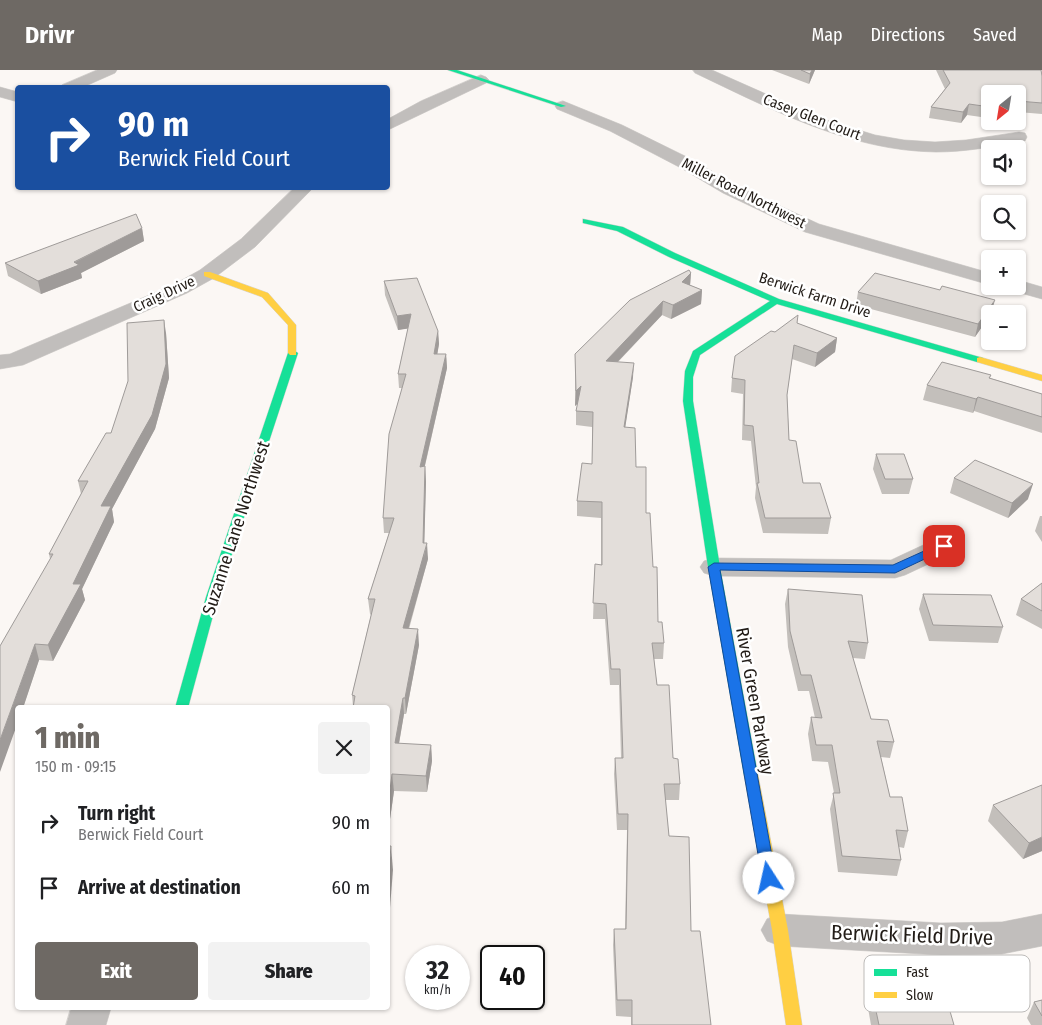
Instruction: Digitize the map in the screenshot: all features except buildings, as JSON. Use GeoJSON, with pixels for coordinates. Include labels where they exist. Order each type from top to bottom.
{"type":"FeatureCollection","features":[{"type":"Feature","properties":{"kind":"street"},"geometry":{"type":"LineString","coordinates":[[74,85],[110,70]]}},
{"type":"Feature","properties":{"kind":"street"},"geometry":{"type":"LineString","coordinates":[[451,70],[563,106]]}},
{"type":"Feature","properties":{"kind":"street","name":"Casey Glen Court"},"geometry":{"type":"LineString","coordinates":[[700,70],[810,120],[869,139],[934,147],[977,145],[1019,137]]}},
{"type":"Feature","properties":{"kind":"street"},"geometry":{"type":"LineString","coordinates":[[390,124],[427,104],[480,80]]}},
{"type":"Feature","properties":{"kind":"street"},"geometry":{"type":"LineString","coordinates":[[0,92],[15,96]]}},
{"type":"Feature","properties":{"kind":"street","name":"Miller Road Northwest"},"geometry":{"type":"LineString","coordinates":[[563,106],[616,128],[686,164],[729,189],[812,228],[981,276]]}},
{"type":"Feature","properties":{"kind":"street","name":"Craig Drive"},"geometry":{"type":"LineString","coordinates":[[0,362],[15,360],[180,289],[207,274],[248,243],[302,190]]}},
{"type":"Feature","properties":{"kind":"street","name":"Berwick Farm Drive"},"geometry":{"type":"LineString","coordinates":[[586,221],[620,229],[672,255],[776,301],[1042,378]]}},
{"type":"Feature","properties":{"kind":"street","name":"Suzanne Lane Northwest"},"geometry":{"type":"LineString","coordinates":[[182,705],[212,597],[294,350],[292,325],[265,295],[207,274]]}},
{"type":"Feature","properties":{"kind":"street"},"geometry":{"type":"LineString","coordinates":[[1026,289],[1042,293]]}},
{"type":"Feature","properties":{"kind":"street","name":"River Green Parkway"},"geometry":{"type":"LineString","coordinates":[[776,301],[696,353],[688,366],[687,382],[688,401],[714,567],[769,878],[780,930],[794,1025]]}},
{"type":"Feature","properties":{"kind":"street"},"geometry":{"type":"LineString","coordinates":[[714,567],[895,569],[944,546]]}},
{"type":"Feature","properties":{"kind":"street","name":"Berwick Field Drive"},"geometry":{"type":"LineString","coordinates":[[780,930],[967,938],[1002,938],[1042,930]]}},
{"type":"Feature","properties":{"kind":"street"},"geometry":{"type":"LineString","coordinates":[[86,1025],[90,1010]]}},
{"type":"Feature","properties":{"kind":"traffic: fast"},"geometry":{"type":"LineString","coordinates":[[451,70],[563,106]]}},
{"type":"Feature","properties":{"kind":"traffic: fast"},"geometry":{"type":"LineString","coordinates":[[586,221],[620,229],[672,255],[776,301],[980,360]]}},
{"type":"Feature","properties":{"kind":"traffic: fast"},"geometry":{"type":"LineString","coordinates":[[751,775],[714,567],[688,401],[688,383],[691,365],[696,353],[776,301]]}},
{"type":"Feature","properties":{"kind":"traffic: fast"},"geometry":{"type":"LineString","coordinates":[[182,705],[212,597],[293,353]]}},
{"type":"Feature","properties":{"kind":"traffic: slow"},"geometry":{"type":"LineString","coordinates":[[207,274],[265,295],[292,325],[293,353]]}},
{"type":"Feature","properties":{"kind":"traffic: slow"},"geometry":{"type":"LineString","coordinates":[[980,360],[1042,378]]}},
{"type":"Feature","properties":{"kind":"traffic: slow"},"geometry":{"type":"LineString","coordinates":[[751,775],[780,930],[794,1025]]}},
{"type":"Feature","properties":{"kind":"route"},"geometry":{"type":"LineString","coordinates":[[769,878],[714,567],[895,569],[944,546]]}}]}
